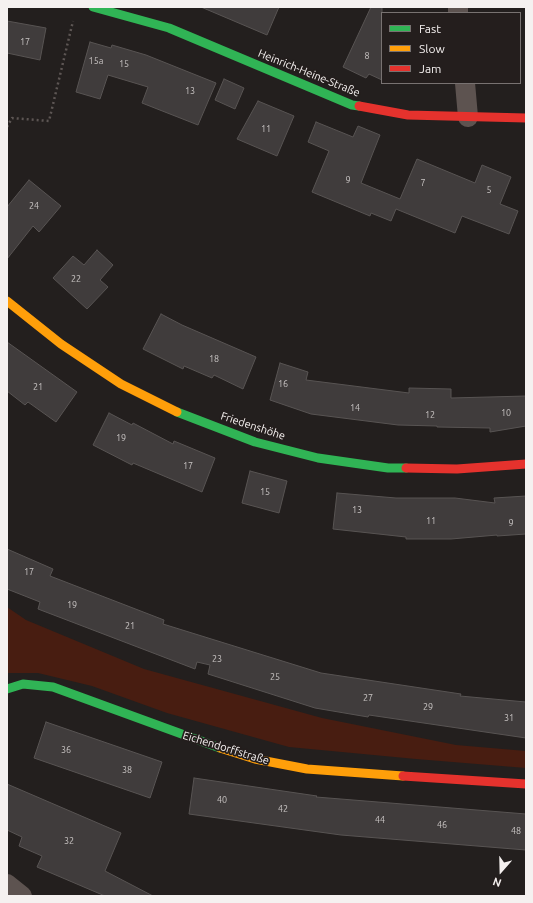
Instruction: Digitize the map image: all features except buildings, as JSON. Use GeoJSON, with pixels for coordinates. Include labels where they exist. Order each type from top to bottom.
{"type":"FeatureCollection","features":[{"type":"Feature","properties":{"kind":"street","name":"Heinrich-Heine-Straße"},"geometry":{"type":"LineString","coordinates":[[93,7],[169,28],[352,105],[408,115],[526,118]]}},
{"type":"Feature","properties":{"kind":"street"},"geometry":{"type":"LineString","coordinates":[[465,84],[468,117]]}},
{"type":"Feature","properties":{"kind":"street","name":"Friedenshöhe"},"geometry":{"type":"LineString","coordinates":[[7,301],[61,344],[121,384],[178,413],[255,442],[318,458],[388,468],[457,469],[526,464]]}},
{"type":"Feature","properties":{"kind":"street","name":"Eichendorffstraße"},"geometry":{"type":"LineString","coordinates":[[7,689],[23,684],[53,687],[206,744],[255,759],[307,769],[526,784]]}},
{"type":"Feature","properties":{"kind":"street"},"geometry":{"type":"LineString","coordinates":[[7,884],[22,896]]}},
{"type":"Feature","properties":{"kind":"path"},"geometry":{"type":"LineString","coordinates":[[7,127],[12,118],[49,121],[74,15]]}},
{"type":"Feature","properties":{"kind":"shaded area"},"geometry":{"type":"Polygon","coordinates":[[[7,607],[26,620],[144,669],[322,718],[456,745],[526,751],[526,768],[289,747],[167,713],[92,686],[38,673],[7,673],[7,607]]]}},
{"type":"Feature","properties":{"kind":"traffic: fast"},"geometry":{"type":"LineString","coordinates":[[93,7],[169,28],[352,105],[359,106]]}},
{"type":"Feature","properties":{"kind":"traffic: fast"},"geometry":{"type":"LineString","coordinates":[[177,412],[255,442],[318,458],[388,468],[406,468]]}},
{"type":"Feature","properties":{"kind":"traffic: fast"},"geometry":{"type":"LineString","coordinates":[[7,689],[23,684],[53,687],[220,748]]}},
{"type":"Feature","properties":{"kind":"traffic: slow"},"geometry":{"type":"LineString","coordinates":[[7,301],[61,344],[121,384],[177,412]]}},
{"type":"Feature","properties":{"kind":"traffic: slow"},"geometry":{"type":"LineString","coordinates":[[220,748],[255,759],[307,769],[403,776]]}},
{"type":"Feature","properties":{"kind":"traffic: jam"},"geometry":{"type":"LineString","coordinates":[[359,106],[408,115],[526,118]]}},
{"type":"Feature","properties":{"kind":"traffic: jam"},"geometry":{"type":"LineString","coordinates":[[406,468],[457,469],[526,464]]}},
{"type":"Feature","properties":{"kind":"traffic: jam"},"geometry":{"type":"LineString","coordinates":[[403,776],[526,784]]}}]}
